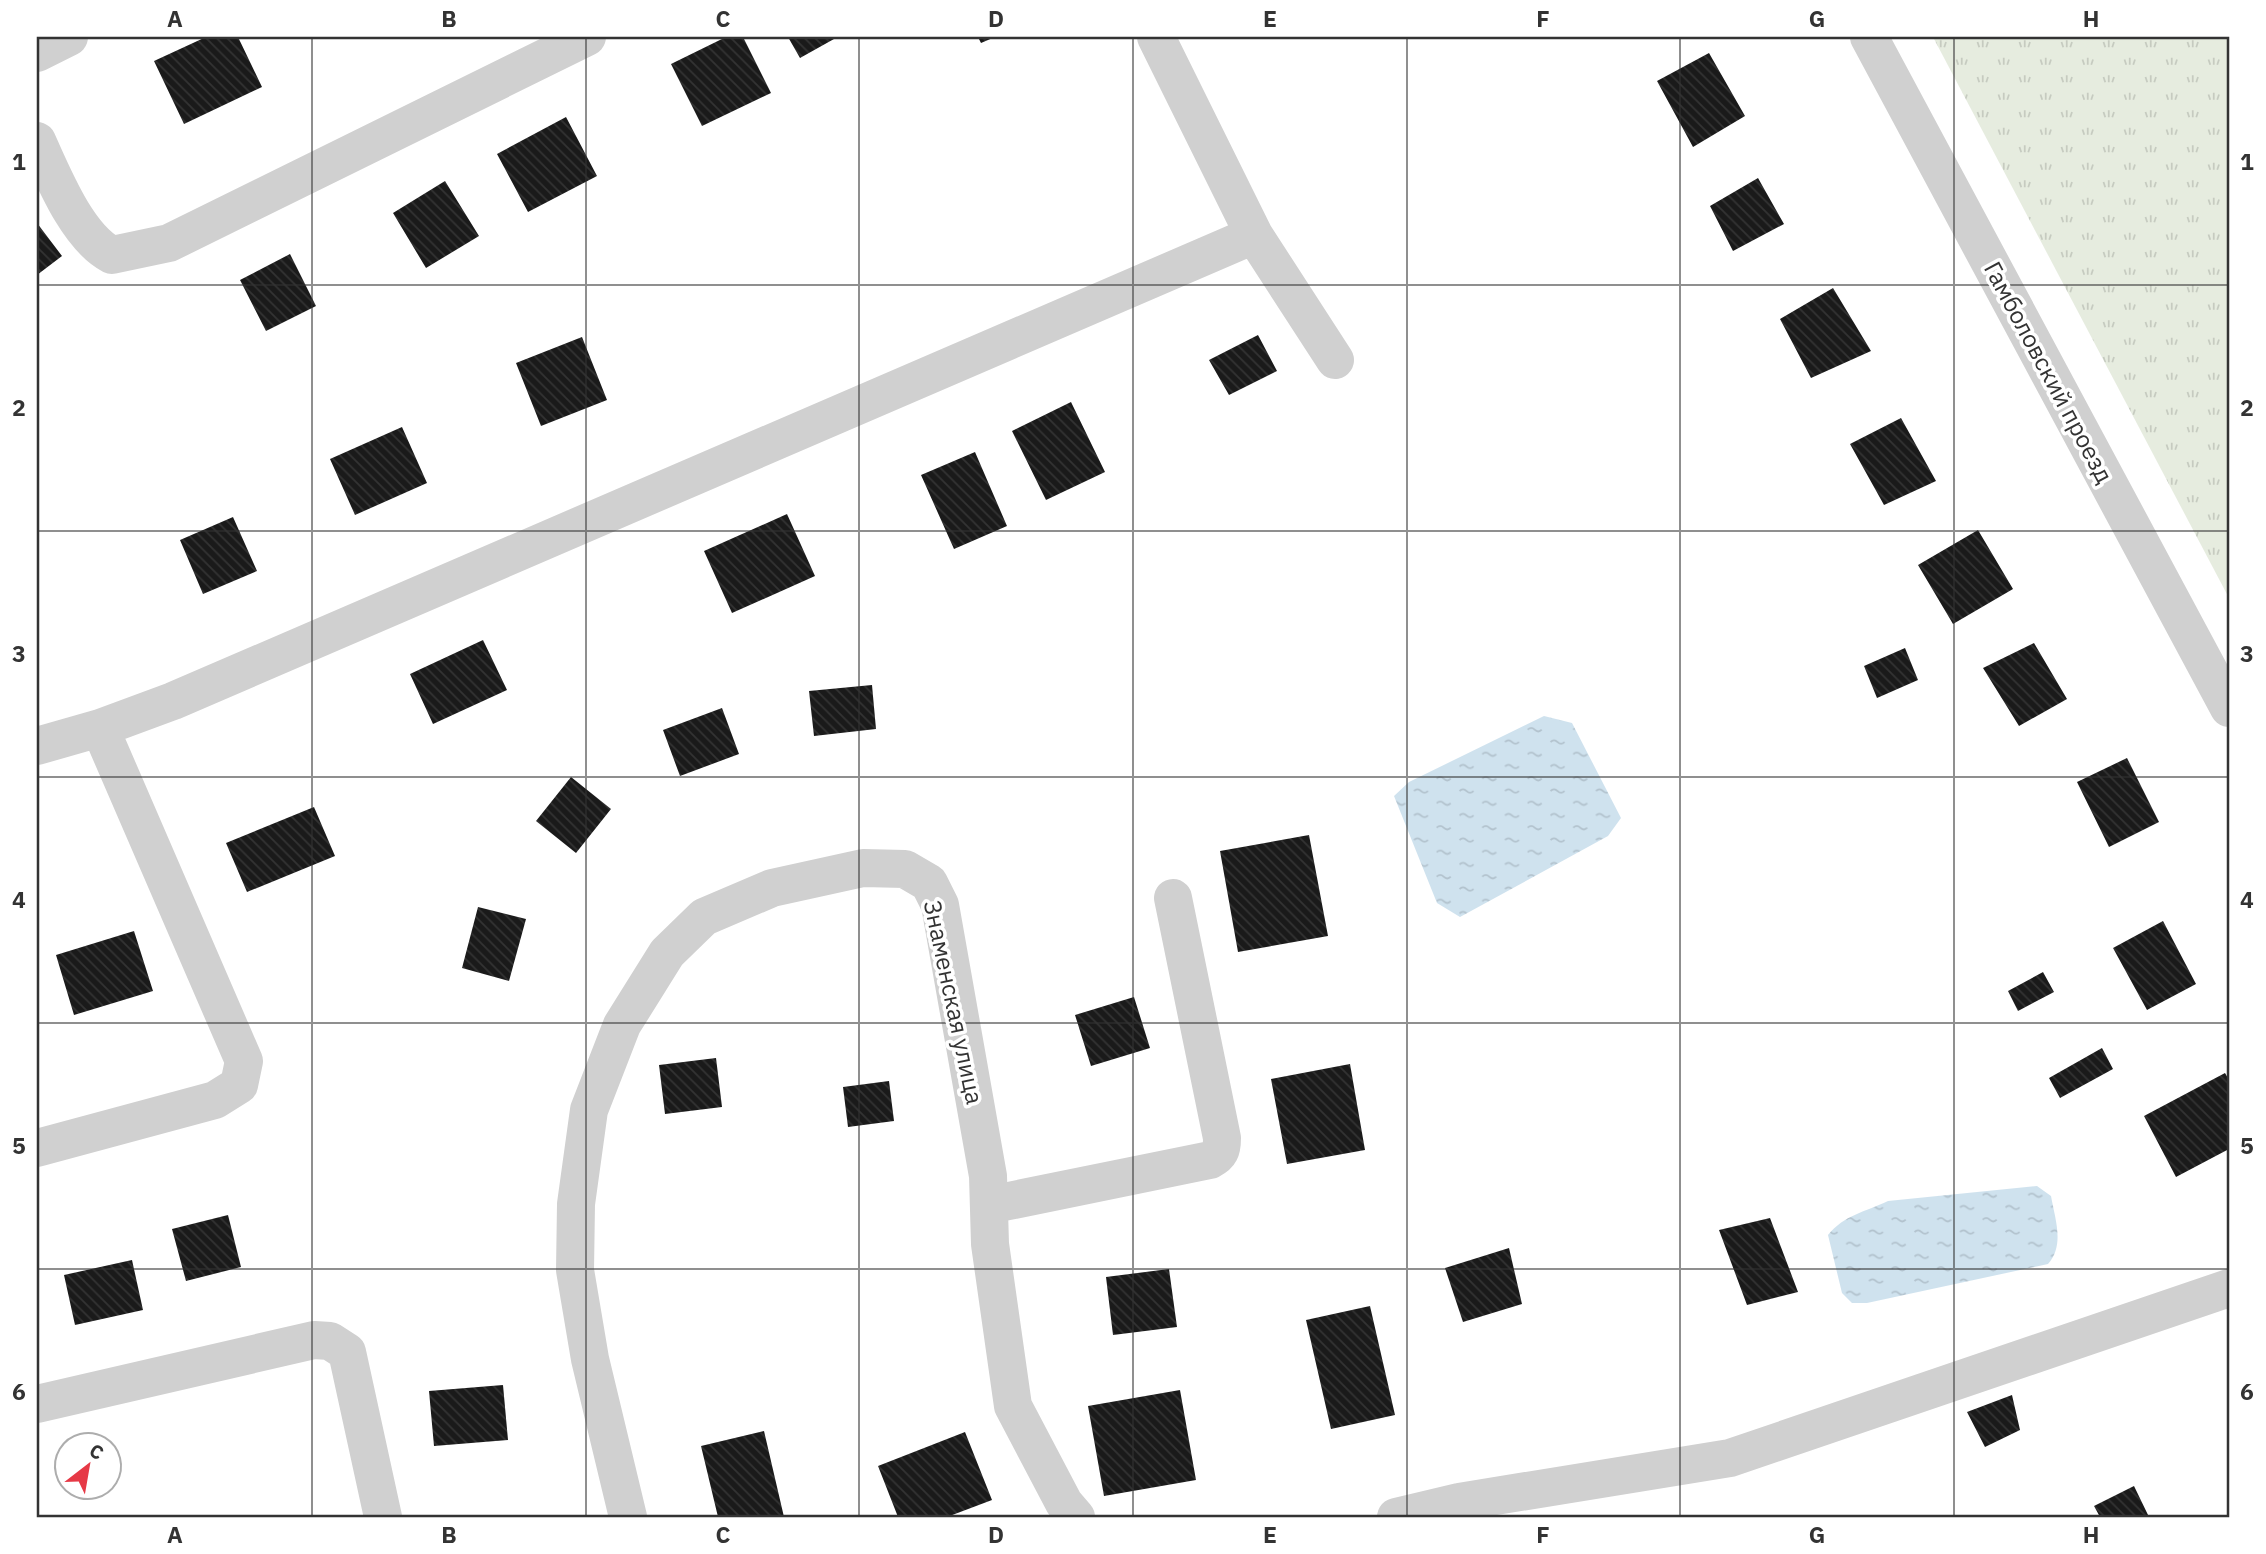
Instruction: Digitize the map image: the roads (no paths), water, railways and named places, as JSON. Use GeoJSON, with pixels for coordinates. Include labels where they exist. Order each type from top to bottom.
{"type":"FeatureCollection","features":[{"type":"Feature","properties":{"kind":"street"},"geometry":{"type":"LineString","coordinates":[[37,52],[69,37]]}},
{"type":"Feature","properties":{"kind":"street"},"geometry":{"type":"LineString","coordinates":[[37,141],[54,179],[80,223],[100,249],[112,255],[169,243],[587,37]]}},
{"type":"Feature","properties":{"kind":"street"},"geometry":{"type":"LineString","coordinates":[[1156,37],[1254,235],[1335,360]]}},
{"type":"Feature","properties":{"kind":"street","name":"Гамболовский проезд"},"geometry":{"type":"LineString","coordinates":[[1869,37],[2229,708]]}},
{"type":"Feature","properties":{"kind":"street"},"geometry":{"type":"LineString","coordinates":[[37,746],[100,728],[173,701],[1254,235]]}},
{"type":"Feature","properties":{"kind":"street"},"geometry":{"type":"LineString","coordinates":[[37,1148],[215,1100],[239,1085],[244,1061],[100,728]]}},
{"type":"Feature","properties":{"kind":"street","name":"Знаменская улица"},"geometry":{"type":"LineString","coordinates":[[628,1517],[590,1359],[575,1270],[576,1203],[589,1110],[622,1025],[667,953],[704,917],[772,888],[863,868],[905,869],[929,883],[940,905],[988,1176],[990,1244],[1013,1406],[1064,1503],[1076,1517]]}},
{"type":"Feature","properties":{"kind":"street"},"geometry":{"type":"LineString","coordinates":[[989,1205],[1210,1160],[1218,1156],[1222,1148],[1222,1138],[1173,898]]}},
{"type":"Feature","properties":{"kind":"street"},"geometry":{"type":"LineString","coordinates":[[1396,1517],[1459,1502],[1730,1458],[2229,1288]]}},
{"type":"Feature","properties":{"kind":"street"},"geometry":{"type":"LineString","coordinates":[[37,1404],[314,1340],[330,1341],[347,1352],[383,1517]]}},
{"type":"Feature","properties":{"kind":"water"},"geometry":{"type":"Polygon","coordinates":[[[1544,716],[1572,723],[1621,818],[1608,836],[1460,917],[1437,903],[1394,796],[1409,782],[1544,716]]]}},
{"type":"Feature","properties":{"kind":"water"},"geometry":{"type":"Polygon","coordinates":[[[2037,1186],[2051,1196],[2056,1223],[2056,1249],[2048,1264],[1867,1303],[1852,1303],[1842,1293],[1828,1235],[1848,1218],[1888,1201],[2037,1186]]]}}]}
